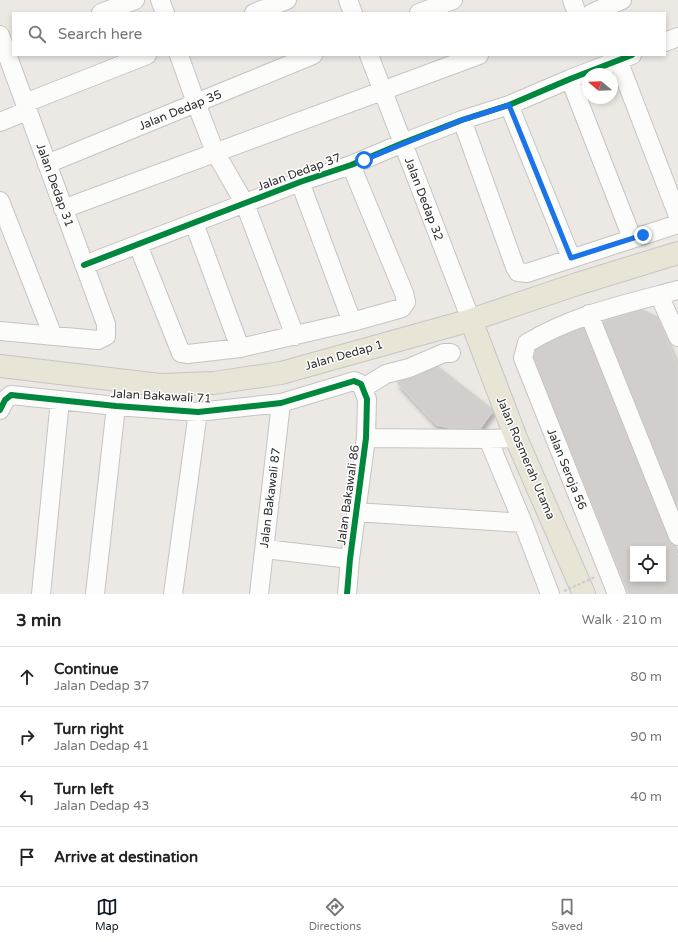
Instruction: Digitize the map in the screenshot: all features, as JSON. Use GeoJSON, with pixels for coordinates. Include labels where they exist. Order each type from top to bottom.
{"type":"FeatureCollection","features":[{"type":"Feature","properties":{"kind":"main road","name":"Jalan Dedap 1"},"geometry":{"type":"LineString","coordinates":[[0,366],[160,385],[214,383],[281,373],[471,320],[577,284],[678,253]]}},
{"type":"Feature","properties":{"kind":"main road","name":"Jalan Rosmerah Utama"},"geometry":{"type":"LineString","coordinates":[[471,320],[573,589]]}},
{"type":"Feature","properties":{"kind":"street"},"geometry":{"type":"LineString","coordinates":[[103,12],[135,0]]}},
{"type":"Feature","properties":{"kind":"street"},"geometry":{"type":"LineString","coordinates":[[160,0],[165,12]]}},
{"type":"Feature","properties":{"kind":"street"},"geometry":{"type":"LineString","coordinates":[[257,12],[287,0]]}},
{"type":"Feature","properties":{"kind":"street"},"geometry":{"type":"LineString","coordinates":[[348,0],[353,12]]}},
{"type":"Feature","properties":{"kind":"street"},"geometry":{"type":"LineString","coordinates":[[422,12],[453,0]]}},
{"type":"Feature","properties":{"kind":"street"},"geometry":{"type":"LineString","coordinates":[[572,0],[577,12]]}},
{"type":"Feature","properties":{"kind":"street"},"geometry":{"type":"LineString","coordinates":[[594,12],[622,0]]}},
{"type":"Feature","properties":{"kind":"street","name":"Jalan Dedap 31"},"geometry":{"type":"LineString","coordinates":[[6,44],[26,107],[106,324],[106,336],[98,340],[53,336]]}},
{"type":"Feature","properties":{"kind":"street"},"geometry":{"type":"LineString","coordinates":[[0,122],[26,107],[145,56]]}},
{"type":"Feature","properties":{"kind":"street"},"geometry":{"type":"LineString","coordinates":[[179,56],[215,152],[245,204],[294,336]]}},
{"type":"Feature","properties":{"kind":"street","name":"Jalan Dedap 35"},"geometry":{"type":"LineString","coordinates":[[47,164],[311,56]]}},
{"type":"Feature","properties":{"kind":"street","name":"Jalan Dedap 32"},"geometry":{"type":"LineString","coordinates":[[369,56],[471,320]]}},
{"type":"Feature","properties":{"kind":"street"},"geometry":{"type":"LineString","coordinates":[[63,209],[476,56]]}},
{"type":"Feature","properties":{"kind":"street"},"geometry":{"type":"LineString","coordinates":[[625,58],[678,216]]}},
{"type":"Feature","properties":{"kind":"street","name":"Jalan Dedap 37"},"geometry":{"type":"LineString","coordinates":[[84,265],[300,182],[351,165],[462,120],[509,105],[570,79],[595,62],[625,58]]}},
{"type":"Feature","properties":{"kind":"street"},"geometry":{"type":"LineString","coordinates":[[570,79],[632,238]]}},
{"type":"Feature","properties":{"kind":"street"},"geometry":{"type":"LineString","coordinates":[[509,105],[571,258]]}},
{"type":"Feature","properties":{"kind":"street"},"geometry":{"type":"LineString","coordinates":[[462,120],[518,272],[527,273],[678,224]]}},
{"type":"Feature","properties":{"kind":"street"},"geometry":{"type":"LineString","coordinates":[[138,245],[182,353],[188,354],[240,348],[352,322],[402,308],[406,302],[404,293],[351,165]]}},
{"type":"Feature","properties":{"kind":"street"},"geometry":{"type":"LineString","coordinates":[[300,182],[352,322]]}},
{"type":"Feature","properties":{"kind":"street"},"geometry":{"type":"LineString","coordinates":[[0,201],[53,336],[0,331]]}},
{"type":"Feature","properties":{"kind":"street"},"geometry":{"type":"LineString","coordinates":[[194,223],[240,348]]}},
{"type":"Feature","properties":{"kind":"street"},"geometry":{"type":"LineString","coordinates":[[678,290],[589,314],[678,536]]}},
{"type":"Feature","properties":{"kind":"street"},"geometry":{"type":"LineString","coordinates":[[659,295],[678,337]]}},
{"type":"Feature","properties":{"kind":"street","name":"Jalan Seroja 56"},"geometry":{"type":"LineString","coordinates":[[589,314],[542,334],[527,343],[523,358],[617,594]]}},
{"type":"Feature","properties":{"kind":"street"},"geometry":{"type":"LineString","coordinates":[[365,394],[386,374],[409,368],[444,353],[451,353]]}},
{"type":"Feature","properties":{"kind":"street","name":"Jalan Bakawali 71"},"geometry":{"type":"LineString","coordinates":[[0,410],[4,400],[11,395],[116,406],[198,412],[281,402],[354,381],[361,384],[365,394]]}},
{"type":"Feature","properties":{"kind":"street","name":"Jalan Bakawali 86"},"geometry":{"type":"LineString","coordinates":[[352,594],[350,559],[366,438],[365,394]]}},
{"type":"Feature","properties":{"kind":"street"},"geometry":{"type":"LineString","coordinates":[[41,594],[60,400]]}},
{"type":"Feature","properties":{"kind":"street","name":"Jalan Bakawali 87"},"geometry":{"type":"LineString","coordinates":[[259,594],[281,402]]}},
{"type":"Feature","properties":{"kind":"street"},"geometry":{"type":"LineString","coordinates":[[95,594],[116,406]]}},
{"type":"Feature","properties":{"kind":"street"},"geometry":{"type":"LineString","coordinates":[[173,594],[198,412]]}},
{"type":"Feature","properties":{"kind":"street"},"geometry":{"type":"LineString","coordinates":[[366,438],[488,440],[516,438]]}},
{"type":"Feature","properties":{"kind":"street"},"geometry":{"type":"LineString","coordinates":[[488,440],[523,523],[573,589]]}},
{"type":"Feature","properties":{"kind":"street"},"geometry":{"type":"LineString","coordinates":[[356,512],[523,523]]}},
{"type":"Feature","properties":{"kind":"street"},"geometry":{"type":"LineString","coordinates":[[265,549],[350,559]]}},
{"type":"Feature","properties":{"kind":"building"},"geometry":{"type":"Polygon","coordinates":[[[642,309],[658,317],[678,368],[678,525],[595,324],[642,309]]]}},
{"type":"Feature","properties":{"kind":"building"},"geometry":{"type":"Polygon","coordinates":[[[586,323],[678,557],[678,594],[629,594],[530,353],[543,337],[586,323]]]}},
{"type":"Feature","properties":{"kind":"building"},"geometry":{"type":"Polygon","coordinates":[[[431,361],[494,410],[476,434],[436,425],[397,383],[431,361]]]}},
{"type":"Feature","properties":{"kind":"cycle path"},"geometry":{"type":"LineString","coordinates":[[84,265],[300,182],[351,165],[462,120],[509,105],[629,56]]}},
{"type":"Feature","properties":{"kind":"cycle path"},"geometry":{"type":"LineString","coordinates":[[0,410],[5,400],[11,395],[116,406],[198,412],[281,403],[354,381],[361,384],[367,399],[366,438],[350,559],[347,594]]}},
{"type":"Feature","properties":{"kind":"route"},"geometry":{"type":"LineString","coordinates":[[364,160],[462,120],[509,105],[571,258],[643,235]]}}]}
